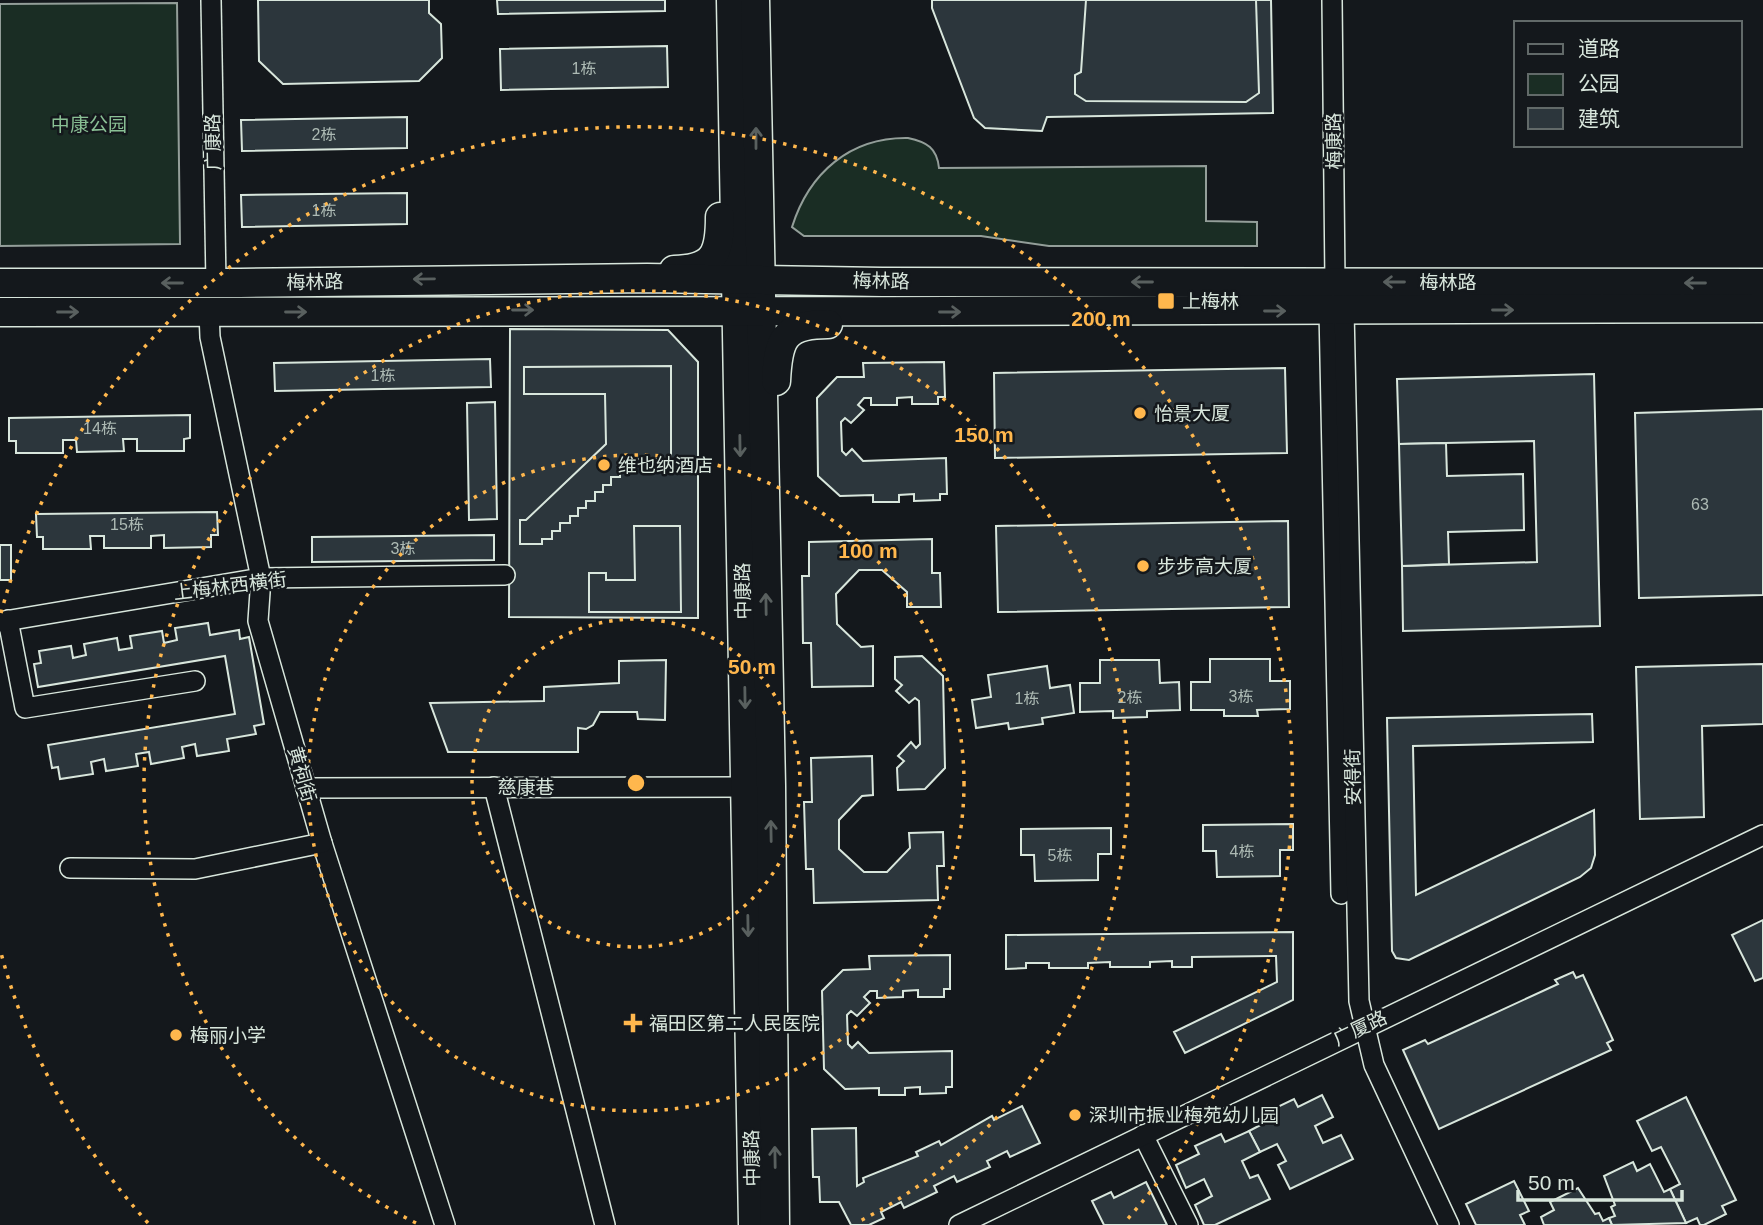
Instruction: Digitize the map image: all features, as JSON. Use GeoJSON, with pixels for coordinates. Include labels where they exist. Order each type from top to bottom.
{"type":"FeatureCollection","features":[{"type":"Feature","properties":{"kind":"main road","name":"中康路"},"geometry":{"type":"LineString","coordinates":[[731,0],[745,175],[750,407],[746,787],[753,1225]]}},
{"type":"Feature","properties":{"kind":"main road","name":"中康路"},"geometry":{"type":"LineString","coordinates":[[745,175],[755,0]]}},
{"type":"Feature","properties":{"kind":"main road"},"geometry":{"type":"LineString","coordinates":[[647,278],[668,270],[694,270],[704,266],[720,244],[721,200],[745,175],[764,210],[765,241],[776,258],[788,264],[842,266],[883,282]]}},
{"type":"Feature","properties":{"kind":"main road","name":"梅林路"},"geometry":{"type":"LineString","coordinates":[[0,283],[216,284],[647,278],[883,282],[1763,283]]}},
{"type":"Feature","properties":{"kind":"main road","name":"梅林路"},"geometry":{"type":"LineString","coordinates":[[0,312],[648,310],[881,313],[1763,308]]}},
{"type":"Feature","properties":{"kind":"main road"},"geometry":{"type":"LineString","coordinates":[[648,310],[671,321],[701,323],[719,336],[727,350],[730,386],[750,407],[775,388],[780,343],[796,328],[807,324],[839,323],[881,313]]}},
{"type":"Feature","properties":{"kind":"main road","name":"中康路"},"geometry":{"type":"LineString","coordinates":[[750,407],[771,786],[775,1225]]}},
{"type":"Feature","properties":{"kind":"street","name":"广康路"},"geometry":{"type":"LineString","coordinates":[[211,0],[216,284]]}},
{"type":"Feature","properties":{"kind":"street","name":"梅康路"},"geometry":{"type":"LineString","coordinates":[[1332,0],[1335,282]]}},
{"type":"Feature","properties":{"kind":"street","name":"安得街"},"geometry":{"type":"LineString","coordinates":[[1336,310],[1343,974],[1366,1079],[1434,1225]]}},
{"type":"Feature","properties":{"kind":"street","name":"黄祠街"},"geometry":{"type":"LineString","coordinates":[[209,312],[210,337],[261,578],[258,621],[322,843],[445,1225]]}},
{"type":"Feature","properties":{"kind":"street","name":"上梅林西横街"},"geometry":{"type":"LineString","coordinates":[[4,621],[261,578],[505,575]]}},
{"type":"Feature","properties":{"kind":"street"},"geometry":{"type":"LineString","coordinates":[[4,621],[25,708],[195,681]]}},
{"type":"Feature","properties":{"kind":"street"},"geometry":{"type":"LineString","coordinates":[[494,787],[606,1225]]}},
{"type":"Feature","properties":{"kind":"street","name":"慈康巷"},"geometry":{"type":"LineString","coordinates":[[306,788],[746,787]]}},
{"type":"Feature","properties":{"kind":"street","name":"广厦路"},"geometry":{"type":"LineString","coordinates":[[959,1225],[1763,835]]}},
{"type":"Feature","properties":{"kind":"street"},"geometry":{"type":"LineString","coordinates":[[71,868],[195,869],[322,843]]}},
{"type":"Feature","properties":{"kind":"street","name":"安得街"},"geometry":{"type":"LineString","coordinates":[[1357,1030],[1449,1225]]}},
{"type":"Feature","properties":{"kind":"street"},"geometry":{"type":"LineString","coordinates":[[1143,1135],[1188,1225]]}},
{"type":"Feature","properties":{"kind":"green space","name":"中康公园"},"geometry":{"type":"Polygon","coordinates":[[[177,3],[180,244],[0,246],[0,4],[177,3]]]}},
{"type":"Feature","properties":{"kind":"green space"},"geometry":{"type":"Polygon","coordinates":[[[908,138],[930,147],[936,155],[939,168],[1206,166],[1206,221],[1257,222],[1257,246],[1049,246],[981,236],[804,236],[792,227],[809,190],[835,162],[850,151],[868,144],[887,139],[908,138]]]}},
{"type":"Feature","properties":{"kind":"building"},"geometry":{"type":"Polygon","coordinates":[[[258,0],[429,0],[429,13],[441,24],[442,58],[419,81],[283,84],[259,61],[258,0]]]}},
{"type":"Feature","properties":{"kind":"building"},"geometry":{"type":"Polygon","coordinates":[[[497,0],[665,0],[665,11],[498,14],[497,0]]]}},
{"type":"Feature","properties":{"kind":"building"},"geometry":{"type":"Polygon","coordinates":[[[932,0],[1271,0],[1273,113],[1047,117],[1042,131],[985,128],[974,118],[932,8],[932,0]]]}},
{"type":"Feature","properties":{"kind":"building"},"geometry":{"type":"Polygon","coordinates":[[[1086,0],[1256,0],[1259,93],[1246,102],[1086,101],[1075,94],[1075,75],[1081,72],[1086,0]]]}},
{"type":"Feature","properties":{"kind":"building"},"geometry":{"type":"Polygon","coordinates":[[[667,46],[668,87],[501,90],[500,49],[667,46]]]}},
{"type":"Feature","properties":{"kind":"building"},"geometry":{"type":"Polygon","coordinates":[[[407,117],[407,148],[242,151],[241,120],[407,117]]]}},
{"type":"Feature","properties":{"kind":"building"},"geometry":{"type":"Polygon","coordinates":[[[407,193],[407,224],[242,227],[241,195],[407,193]]]}},
{"type":"Feature","properties":{"kind":"building","name":"维也纳酒店"},"geometry":{"type":"Polygon","coordinates":[[[510,329],[668,330],[698,362],[698,618],[509,617],[510,329]]]}},
{"type":"Feature","properties":{"kind":"building"},"geometry":{"type":"Polygon","coordinates":[[[490,359],[491,387],[275,391],[274,363],[490,359]]]}},
{"type":"Feature","properties":{"kind":"building"},"geometry":{"type":"Polygon","coordinates":[[[944,362],[945,397],[938,397],[938,404],[912,404],[912,397],[897,398],[897,405],[871,405],[871,398],[864,398],[858,405],[864,410],[851,423],[845,418],[841,422],[842,451],[846,455],[852,449],[863,461],[946,458],[947,494],[940,494],[940,500],[914,501],[914,494],[899,495],[899,502],[873,502],[873,495],[840,496],[818,476],[817,398],[837,377],[864,377],[863,363],[944,362]]]}},
{"type":"Feature","properties":{"kind":"building"},"geometry":{"type":"Polygon","coordinates":[[[671,366],[671,459],[626,459],[626,468],[620,468],[620,477],[611,477],[611,485],[603,485],[603,492],[595,492],[595,501],[586,501],[586,508],[578,508],[578,516],[570,516],[570,523],[560,523],[560,531],[552,531],[552,539],[542,539],[542,544],[520,544],[520,520],[526,520],[606,444],[605,394],[524,394],[524,367],[671,366]]]}},
{"type":"Feature","properties":{"kind":"building","name":"怡景大厦"},"geometry":{"type":"Polygon","coordinates":[[[1285,368],[1287,453],[995,458],[994,373],[1285,368]]]}},
{"type":"Feature","properties":{"kind":"building"},"geometry":{"type":"Polygon","coordinates":[[[1594,374],[1600,626],[1403,631],[1402,566],[1537,562],[1534,441],[1399,444],[1397,379],[1594,374]]]}},
{"type":"Feature","properties":{"kind":"building"},"geometry":{"type":"Polygon","coordinates":[[[495,402],[497,519],[469,520],[467,403],[495,402]]]}},
{"type":"Feature","properties":{"kind":"building"},"geometry":{"type":"Polygon","coordinates":[[[1763,409],[1763,595],[1639,598],[1635,413],[1763,409]]]}},
{"type":"Feature","properties":{"kind":"building"},"geometry":{"type":"Polygon","coordinates":[[[190,415],[190,438],[184,439],[184,451],[137,451],[137,439],[123,439],[124,451],[77,452],[76,440],[63,440],[63,453],[16,453],[16,441],[9,441],[9,418],[190,415]]]}},
{"type":"Feature","properties":{"kind":"building"},"geometry":{"type":"Polygon","coordinates":[[[1446,443],[1447,476],[1523,474],[1524,530],[1448,532],[1449,564],[1402,566],[1399,444],[1446,443]]]}},
{"type":"Feature","properties":{"kind":"building"},"geometry":{"type":"Polygon","coordinates":[[[217,512],[218,535],[211,535],[211,547],[164,548],[164,535],[151,536],[151,548],[104,548],[104,536],[90,536],[91,549],[43,549],[43,537],[37,537],[36,514],[217,512]]]}},
{"type":"Feature","properties":{"kind":"building","name":"步步高大厦"},"geometry":{"type":"Polygon","coordinates":[[[1288,521],[1289,607],[998,612],[996,526],[1288,521]]]}},
{"type":"Feature","properties":{"kind":"building"},"geometry":{"type":"Polygon","coordinates":[[[634,526],[680,526],[681,612],[589,612],[589,573],[606,573],[606,580],[635,580],[634,526]]]}},
{"type":"Feature","properties":{"kind":"building"},"geometry":{"type":"Polygon","coordinates":[[[494,535],[494,560],[312,562],[312,537],[494,535]]]}},
{"type":"Feature","properties":{"kind":"building"},"geometry":{"type":"Polygon","coordinates":[[[932,539],[932,573],[940,573],[941,607],[907,607],[907,592],[882,570],[859,570],[836,594],[837,624],[861,647],[873,646],[873,686],[812,687],[811,643],[803,643],[802,576],[809,576],[809,542],[932,539]]]}},
{"type":"Feature","properties":{"kind":"building"},"geometry":{"type":"Polygon","coordinates":[[[0,545],[11,545],[11,580],[0,580],[0,545]]]}},
{"type":"Feature","properties":{"kind":"building"},"geometry":{"type":"Polygon","coordinates":[[[208,623],[210,635],[239,630],[240,639],[249,637],[264,724],[254,726],[256,734],[227,739],[229,751],[197,756],[195,744],[182,747],[184,758],[151,764],[149,752],[136,754],[138,766],[106,771],[104,759],[91,762],[93,774],[60,779],[58,767],[52,768],[48,745],[235,714],[225,656],[38,687],[34,664],[41,663],[39,651],[71,646],[73,658],[86,655],[84,644],[117,638],[119,650],[132,648],[130,636],[162,631],[164,643],[177,640],[175,628],[208,623]]]}},
{"type":"Feature","properties":{"kind":"building"},"geometry":{"type":"Polygon","coordinates":[[[922,656],[943,676],[945,768],[925,789],[898,790],[897,768],[904,761],[898,756],[911,742],[916,748],[920,744],[919,701],[915,698],[909,703],[896,691],[902,685],[895,679],[895,657],[922,656]]]}},
{"type":"Feature","properties":{"kind":"building"},"geometry":{"type":"Polygon","coordinates":[[[1210,659],[1270,659],[1270,681],[1290,681],[1290,709],[1257,710],[1258,716],[1224,716],[1224,710],[1191,710],[1191,682],[1210,682],[1210,659]]]}},
{"type":"Feature","properties":{"kind":"building"},"geometry":{"type":"Polygon","coordinates":[[[666,660],[665,720],[638,719],[637,712],[600,712],[593,725],[586,729],[578,728],[578,752],[448,752],[430,703],[544,701],[544,687],[619,683],[619,661],[666,660]]]}},
{"type":"Feature","properties":{"kind":"building"},"geometry":{"type":"Polygon","coordinates":[[[1100,660],[1159,660],[1160,683],[1179,682],[1180,710],[1147,711],[1147,717],[1113,718],[1113,711],[1080,712],[1080,683],[1100,683],[1100,660]]]}},
{"type":"Feature","properties":{"kind":"building"},"geometry":{"type":"Polygon","coordinates":[[[1763,664],[1763,724],[1702,726],[1704,817],[1640,819],[1636,667],[1763,664]]]}},
{"type":"Feature","properties":{"kind":"building"},"geometry":{"type":"Polygon","coordinates":[[[1047,666],[1050,688],[1070,685],[1074,713],[1042,718],[1043,724],[1009,729],[1008,723],[976,728],[972,700],[991,697],[988,675],[1047,666]]]}},
{"type":"Feature","properties":{"kind":"building"},"geometry":{"type":"Polygon","coordinates":[[[1592,714],[1593,742],[1413,746],[1416,895],[1594,810],[1595,855],[1591,868],[1580,877],[1409,960],[1396,958],[1392,951],[1387,718],[1592,714]]]}},
{"type":"Feature","properties":{"kind":"building"},"geometry":{"type":"Polygon","coordinates":[[[872,756],[873,795],[862,796],[839,820],[839,849],[864,872],[887,872],[910,848],[909,833],[943,832],[944,866],[937,866],[938,900],[814,903],[813,869],[806,869],[804,802],[812,802],[811,758],[872,756]]]}},
{"type":"Feature","properties":{"kind":"building"},"geometry":{"type":"Polygon","coordinates":[[[1293,824],[1293,850],[1280,850],[1280,876],[1217,877],[1216,851],[1203,851],[1203,825],[1293,824]]]}},
{"type":"Feature","properties":{"kind":"building"},"geometry":{"type":"Polygon","coordinates":[[[1111,828],[1111,854],[1098,854],[1098,880],[1035,881],[1034,855],[1021,855],[1021,829],[1111,828]]]}},
{"type":"Feature","properties":{"kind":"building"},"geometry":{"type":"Polygon","coordinates":[[[1763,920],[1763,978],[1755,981],[1732,935],[1763,920]]]}},
{"type":"Feature","properties":{"kind":"building"},"geometry":{"type":"Polygon","coordinates":[[[1293,932],[1293,1000],[1185,1053],[1174,1032],[1277,982],[1276,956],[1192,957],[1192,967],[1172,967],[1172,961],[1150,962],[1150,967],[1110,967],[1110,962],[1088,963],[1088,968],[1049,968],[1049,963],[1026,963],[1026,968],[1006,969],[1006,935],[1293,932]]]}},
{"type":"Feature","properties":{"kind":"building"},"geometry":{"type":"Polygon","coordinates":[[[950,955],[950,989],[944,989],[944,997],[918,997],[918,990],[903,991],[903,997],[877,998],[877,991],[870,991],[864,997],[870,1003],[857,1016],[851,1011],[847,1015],[848,1044],[852,1048],[858,1042],[869,1053],[952,1051],[952,1087],[946,1087],[946,1093],[920,1094],[920,1087],[905,1088],[905,1095],[879,1095],[879,1088],[845,1089],[824,1069],[822,991],[843,970],[870,969],[869,956],[950,955]]]}},
{"type":"Feature","properties":{"kind":"building"},"geometry":{"type":"Polygon","coordinates":[[[1573,972],[1576,978],[1583,975],[1613,1040],[1607,1043],[1611,1050],[1439,1129],[1403,1050],[1425,1040],[1428,1044],[1558,984],[1555,980],[1573,972]]]}},
{"type":"Feature","properties":{"kind":"building"},"geometry":{"type":"Polygon","coordinates":[[[1322,1095],[1333,1117],[1315,1126],[1323,1143],[1341,1135],[1353,1159],[1290,1189],[1278,1165],[1286,1161],[1277,1144],[1260,1152],[1249,1131],[1272,1119],[1269,1111],[1294,1099],[1298,1107],[1322,1095]]]}},
{"type":"Feature","properties":{"kind":"building"},"geometry":{"type":"Polygon","coordinates":[[[1686,1097],[1736,1200],[1722,1206],[1726,1214],[1704,1225],[1700,1225],[1697,1218],[1686,1223],[1670,1189],[1680,1184],[1661,1147],[1652,1151],[1637,1121],[1686,1097]]]}},
{"type":"Feature","properties":{"kind":"building"},"geometry":{"type":"Polygon","coordinates":[[[1022,1106],[1040,1143],[1010,1157],[1007,1151],[987,1161],[990,1167],[957,1182],[954,1176],[934,1186],[937,1192],[904,1208],[901,1202],[881,1212],[884,1218],[869,1225],[851,1225],[839,1202],[820,1202],[819,1177],[813,1177],[812,1129],[856,1128],[857,1186],[864,1182],[863,1178],[918,1156],[916,1152],[939,1141],[941,1145],[992,1116],[994,1120],[1022,1106]]]}},
{"type":"Feature","properties":{"kind":"building"},"geometry":{"type":"Polygon","coordinates":[[[1249,1131],[1260,1152],[1242,1161],[1250,1178],[1258,1175],[1270,1199],[1215,1225],[1204,1225],[1195,1205],[1212,1196],[1204,1179],[1186,1188],[1176,1165],[1199,1154],[1195,1146],[1221,1134],[1225,1142],[1249,1131]]]}},
{"type":"Feature","properties":{"kind":"building"},"geometry":{"type":"Polygon","coordinates":[[[1633,1162],[1637,1171],[1650,1164],[1664,1192],[1670,1189],[1686,1223],[1612,1225],[1609,1218],[1615,1216],[1611,1207],[1615,1205],[1604,1176],[1633,1162]]]}},
{"type":"Feature","properties":{"kind":"building"},"geometry":{"type":"Polygon","coordinates":[[[1514,1181],[1529,1211],[1520,1215],[1525,1225],[1476,1225],[1466,1204],[1514,1181]]]}},
{"type":"Feature","properties":{"kind":"building"},"geometry":{"type":"Polygon","coordinates":[[[1146,1182],[1167,1225],[1104,1225],[1092,1201],[1111,1192],[1114,1198],[1146,1182]]]}},
{"type":"Feature","properties":{"kind":"building"},"geometry":{"type":"Polygon","coordinates":[[[1578,1188],[1595,1214],[1599,1213],[1603,1221],[1609,1218],[1612,1225],[1544,1225],[1541,1217],[1554,1210],[1550,1202],[1578,1188]]]}},
{"type":"Feature","properties":{"kind":"place","name":"上梅林"},"geometry":{"type":"Point","coordinates":[1166,301]}},
{"type":"Feature","properties":{"kind":"place","name":"怡景大厦"},"geometry":{"type":"Point","coordinates":[1140,413]}},
{"type":"Feature","properties":{"kind":"place","name":"维也纳酒店"},"geometry":{"type":"Point","coordinates":[604,465]}},
{"type":"Feature","properties":{"kind":"place","name":"步步高大厦"},"geometry":{"type":"Point","coordinates":[1143,566]}},
{"type":"Feature","properties":{"kind":"place","name":"福田区第二人民医院"},"geometry":{"type":"Point","coordinates":[633,1023]}},
{"type":"Feature","properties":{"kind":"place","name":"梅丽小学"},"geometry":{"type":"Point","coordinates":[176,1035]}},
{"type":"Feature","properties":{"kind":"place","name":"深圳市振业梅苑幼儿园"},"geometry":{"type":"Point","coordinates":[1075,1115]}}]}
